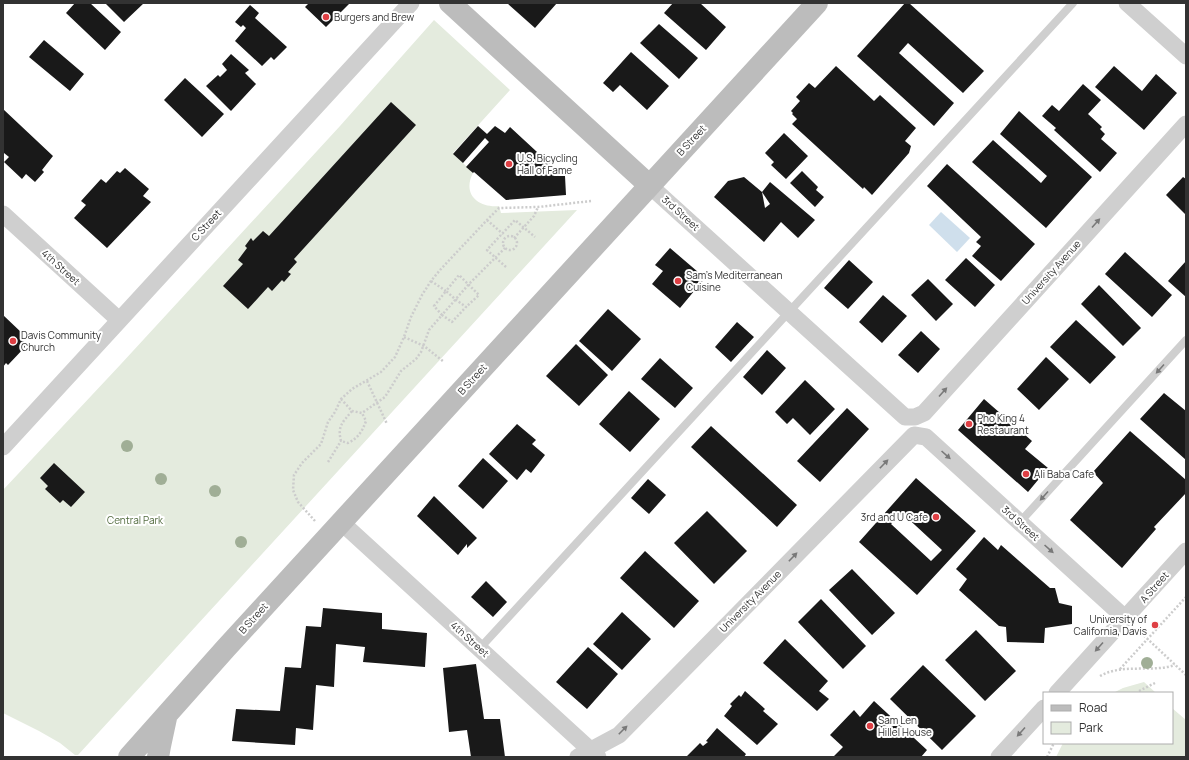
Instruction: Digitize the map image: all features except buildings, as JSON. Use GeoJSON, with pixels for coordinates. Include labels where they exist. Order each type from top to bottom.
{"type":"FeatureCollection","features":[{"type":"Feature","properties":{"kind":"street","name":"C Street"},"geometry":{"type":"LineString","coordinates":[[3,447],[411,3]]}},
{"type":"Feature","properties":{"kind":"street","name":"3rd Street"},"geometry":{"type":"LineString","coordinates":[[450,3],[905,417],[914,417]]}},
{"type":"Feature","properties":{"kind":"street","name":"B Street"},"geometry":{"type":"LineString","coordinates":[[129,757],[226,648],[817,3]]}},
{"type":"Feature","properties":{"kind":"street"},"geometry":{"type":"LineString","coordinates":[[1127,3],[1186,56]]}},
{"type":"Feature","properties":{"kind":"street","name":"University Avenue"},"geometry":{"type":"LineString","coordinates":[[914,417],[924,413],[1186,124]]}},
{"type":"Feature","properties":{"kind":"street","name":"4th Street"},"geometry":{"type":"LineString","coordinates":[[3,214],[119,320]]}},
{"type":"Feature","properties":{"kind":"street","name":"3rd Street"},"geometry":{"type":"LineString","coordinates":[[914,435],[926,437],[1125,618]]}},
{"type":"Feature","properties":{"kind":"street","name":"University Avenue"},"geometry":{"type":"LineString","coordinates":[[589,754],[619,735],[914,435]]}},
{"type":"Feature","properties":{"kind":"street","name":"4th Street"},"geometry":{"type":"LineString","coordinates":[[336,528],[480,648],[589,754]]}},
{"type":"Feature","properties":{"kind":"street","name":"A Street"},"geometry":{"type":"LineString","coordinates":[[1058,692],[1186,551]]}},
{"type":"Feature","properties":{"kind":"street"},"geometry":{"type":"LineString","coordinates":[[999,757],[1043,709]]}},
{"type":"Feature","properties":{"kind":"street"},"geometry":{"type":"LineString","coordinates":[[158,757],[167,715]]}},
{"type":"Feature","properties":{"kind":"lane"},"geometry":{"type":"LineString","coordinates":[[480,648],[1073,3]]}},
{"type":"Feature","properties":{"kind":"lane"},"geometry":{"type":"LineString","coordinates":[[1020,522],[1186,340]]}},
{"type":"Feature","properties":{"kind":"path"},"geometry":{"type":"LineString","coordinates":[[336,528],[304,510],[298,502],[293,490],[294,475],[302,463],[320,444],[328,422],[341,399],[352,389],[381,372],[391,362],[398,351],[411,317],[431,281],[499,208],[538,207],[591,201]]}},
{"type":"Feature","properties":{"kind":"path"},"geometry":{"type":"LineString","coordinates":[[514,238],[534,216],[538,207]]}},
{"type":"Feature","properties":{"kind":"path"},"geometry":{"type":"LineString","coordinates":[[487,220],[506,237],[511,236],[514,238]]}},
{"type":"Feature","properties":{"kind":"path"},"geometry":{"type":"LineString","coordinates":[[506,267],[487,250],[515,220],[535,237]]}},
{"type":"Feature","properties":{"kind":"path"},"geometry":{"type":"LineString","coordinates":[[505,248],[503,242],[506,237]]}},
{"type":"Feature","properties":{"kind":"path"},"geometry":{"type":"LineString","coordinates":[[505,248],[509,250],[515,247],[516,243],[514,238]]}},
{"type":"Feature","properties":{"kind":"path"},"geometry":{"type":"LineString","coordinates":[[341,399],[352,411],[362,413],[385,397],[401,371],[416,359],[424,346],[429,330],[468,284],[505,248]]}},
{"type":"Feature","properties":{"kind":"path"},"geometry":{"type":"LineString","coordinates":[[459,275],[479,295],[452,322],[442,315],[434,306],[446,291],[459,275]]}},
{"type":"Feature","properties":{"kind":"path"},"geometry":{"type":"LineString","coordinates":[[431,281],[466,307]]}},
{"type":"Feature","properties":{"kind":"path"},"geometry":{"type":"LineString","coordinates":[[404,337],[424,346],[444,362]]}},
{"type":"Feature","properties":{"kind":"path"},"geometry":{"type":"LineString","coordinates":[[366,381],[387,424]]}},
{"type":"Feature","properties":{"kind":"path"},"geometry":{"type":"LineString","coordinates":[[328,462],[341,441],[339,433],[341,424],[352,411]]}},
{"type":"Feature","properties":{"kind":"path"},"geometry":{"type":"LineString","coordinates":[[341,441],[348,443],[356,438],[363,430],[366,421],[362,413]]}},
{"type":"Feature","properties":{"kind":"path"},"geometry":{"type":"LineString","coordinates":[[1120,670],[1186,597]]}},
{"type":"Feature","properties":{"kind":"path"},"geometry":{"type":"LineString","coordinates":[[1125,618],[1186,675]]}},
{"type":"Feature","properties":{"kind":"path"},"geometry":{"type":"LineString","coordinates":[[1097,678],[1103,674],[1120,670],[1165,668],[1175,665]]}},
{"type":"Feature","properties":{"kind":"path"},"geometry":{"type":"LineString","coordinates":[[1139,691],[1155,683]]}},
{"type":"Feature","properties":{"kind":"path"},"geometry":{"type":"LineString","coordinates":[[1047,757],[1054,744]]}},
{"type":"Feature","properties":{"kind":"green space","name":"Central Park"},"geometry":{"type":"Polygon","coordinates":[[[434,20],[510,90],[453,153],[473,173],[469,187],[474,198],[485,205],[499,206],[501,213],[577,210],[78,755],[75,755],[60,743],[3,713],[3,490],[340,126],[434,20]]]}},
{"type":"Feature","properties":{"kind":"green space"},"geometry":{"type":"Polygon","coordinates":[[[1144,682],[1155,692],[1115,692],[1144,682]]]}},
{"type":"Feature","properties":{"kind":"green space"},"geometry":{"type":"Polygon","coordinates":[[[1173,709],[1186,720],[1186,757],[1056,757],[1062,744],[1173,744],[1173,709]]]}},
{"type":"Feature","properties":{"kind":"water"},"geometry":{"type":"Polygon","coordinates":[[[941,212],[970,238],[957,252],[929,225],[941,212]]]}},
{"type":"Feature","properties":{"kind":"place","name":"Burgers and Brew"},"geometry":{"type":"Point","coordinates":[326,17]}},
{"type":"Feature","properties":{"kind":"place","name":"U.S. Bicycling Hall of Fame"},"geometry":{"type":"Point","coordinates":[509,164]}},
{"type":"Feature","properties":{"kind":"place","name":"Sam's Mediterranean Cuisine"},"geometry":{"type":"Point","coordinates":[678,281]}},
{"type":"Feature","properties":{"kind":"place","name":"Davis Community Church"},"geometry":{"type":"Point","coordinates":[13,341]}},
{"type":"Feature","properties":{"kind":"place","name":"Pho King 4 Restaurant"},"geometry":{"type":"Point","coordinates":[969,424]}},
{"type":"Feature","properties":{"kind":"place","name":"Ali Baba Cafe"},"geometry":{"type":"Point","coordinates":[1026,474]}},
{"type":"Feature","properties":{"kind":"place","name":"3rd and U Cafe"},"geometry":{"type":"Point","coordinates":[936,517]}},
{"type":"Feature","properties":{"kind":"place","name":"University of California, Davis"},"geometry":{"type":"Point","coordinates":[1155,625]}},
{"type":"Feature","properties":{"kind":"place","name":"Sam Len Hillel House"},"geometry":{"type":"Point","coordinates":[870,726]}}]}
